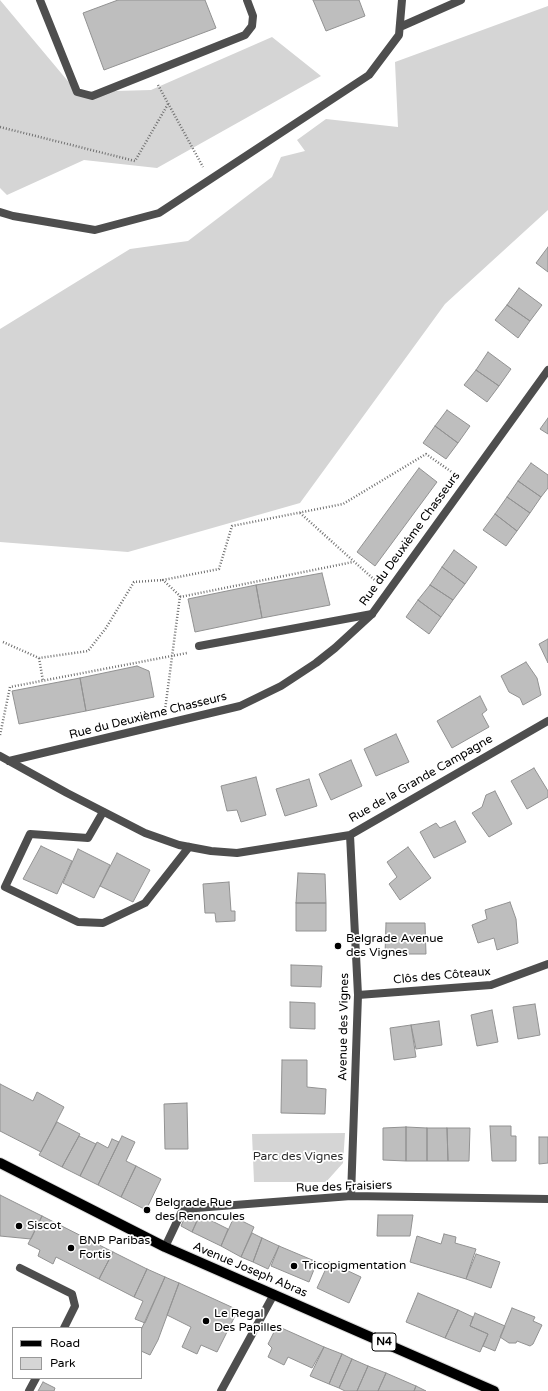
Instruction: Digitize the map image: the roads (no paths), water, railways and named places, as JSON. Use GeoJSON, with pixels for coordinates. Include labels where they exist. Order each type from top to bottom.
{"type":"FeatureCollection","features":[{"type":"Feature","properties":{"kind":"main road","name":"Avenue Joseph Abras"},"geometry":{"type":"LineString","coordinates":[[0,1163],[165,1247],[494,1391]]}},
{"type":"Feature","properties":{"kind":"street"},"geometry":{"type":"LineString","coordinates":[[40,0],[77,92],[92,96],[245,35],[252,26],[253,16],[247,0]]}},
{"type":"Feature","properties":{"kind":"street"},"geometry":{"type":"LineString","coordinates":[[0,212],[13,216],[95,230],[159,213],[369,75],[399,35],[402,0]]}},
{"type":"Feature","properties":{"kind":"street"},"geometry":{"type":"LineString","coordinates":[[400,26],[461,0]]}},
{"type":"Feature","properties":{"kind":"street","name":"Rue du Deuxième Chasseurs"},"geometry":{"type":"LineString","coordinates":[[10,761],[240,706],[282,686],[335,648],[372,614],[548,370]]}},
{"type":"Feature","properties":{"kind":"street"},"geometry":{"type":"LineString","coordinates":[[199,646],[372,614]]}},
{"type":"Feature","properties":{"kind":"street","name":"Rue de la Grande Campagne"},"geometry":{"type":"LineString","coordinates":[[0,756],[103,812],[146,833],[179,845],[237,853],[350,835],[548,721]]}},
{"type":"Feature","properties":{"kind":"street"},"geometry":{"type":"LineString","coordinates":[[103,812],[88,838],[30,834],[5,887],[78,922],[103,924],[144,903],[189,847]]}},
{"type":"Feature","properties":{"kind":"street","name":"Avenue des Vignes"},"geometry":{"type":"LineString","coordinates":[[350,835],[358,995],[351,1196]]}},
{"type":"Feature","properties":{"kind":"street","name":"Clôs des Côteaux"},"geometry":{"type":"LineString","coordinates":[[358,995],[491,985],[548,964]]}},
{"type":"Feature","properties":{"kind":"street","name":"Rue des Fraisiers"},"geometry":{"type":"LineString","coordinates":[[165,1247],[183,1209],[351,1196],[548,1199]]}},
{"type":"Feature","properties":{"kind":"street"},"geometry":{"type":"LineString","coordinates":[[20,1268],[72,1294],[76,1306],[65,1327]]}},
{"type":"Feature","properties":{"kind":"street"},"geometry":{"type":"LineString","coordinates":[[221,1391],[274,1294]]}},
{"type":"Feature","properties":{"kind":"street"},"geometry":{"type":"LineString","coordinates":[[29,1391],[35,1379]]}},
{"type":"Feature","properties":{"kind":"place","name":"Belgrade Avenue des Vignes"},"geometry":{"type":"Point","coordinates":[338,946]}},
{"type":"Feature","properties":{"kind":"place","name":"Belgrade Rue des Renoncules"},"geometry":{"type":"Point","coordinates":[147,1210]}},
{"type":"Feature","properties":{"kind":"place","name":"Siscot"},"geometry":{"type":"Point","coordinates":[19,1226]}},
{"type":"Feature","properties":{"kind":"place","name":"BNP Paribas Fortis"},"geometry":{"type":"Point","coordinates":[71,1248]}},
{"type":"Feature","properties":{"kind":"place","name":"Tricopigmentation"},"geometry":{"type":"Point","coordinates":[294,1266]}},
{"type":"Feature","properties":{"kind":"place","name":"Le Regal Des Papilles"},"geometry":{"type":"Point","coordinates":[206,1321]}},
{"type":"Feature","properties":{"kind":"park label","name":"Parc des Vignes"},"geometry":{"type":"Point","coordinates":[298,1157]}}]}
